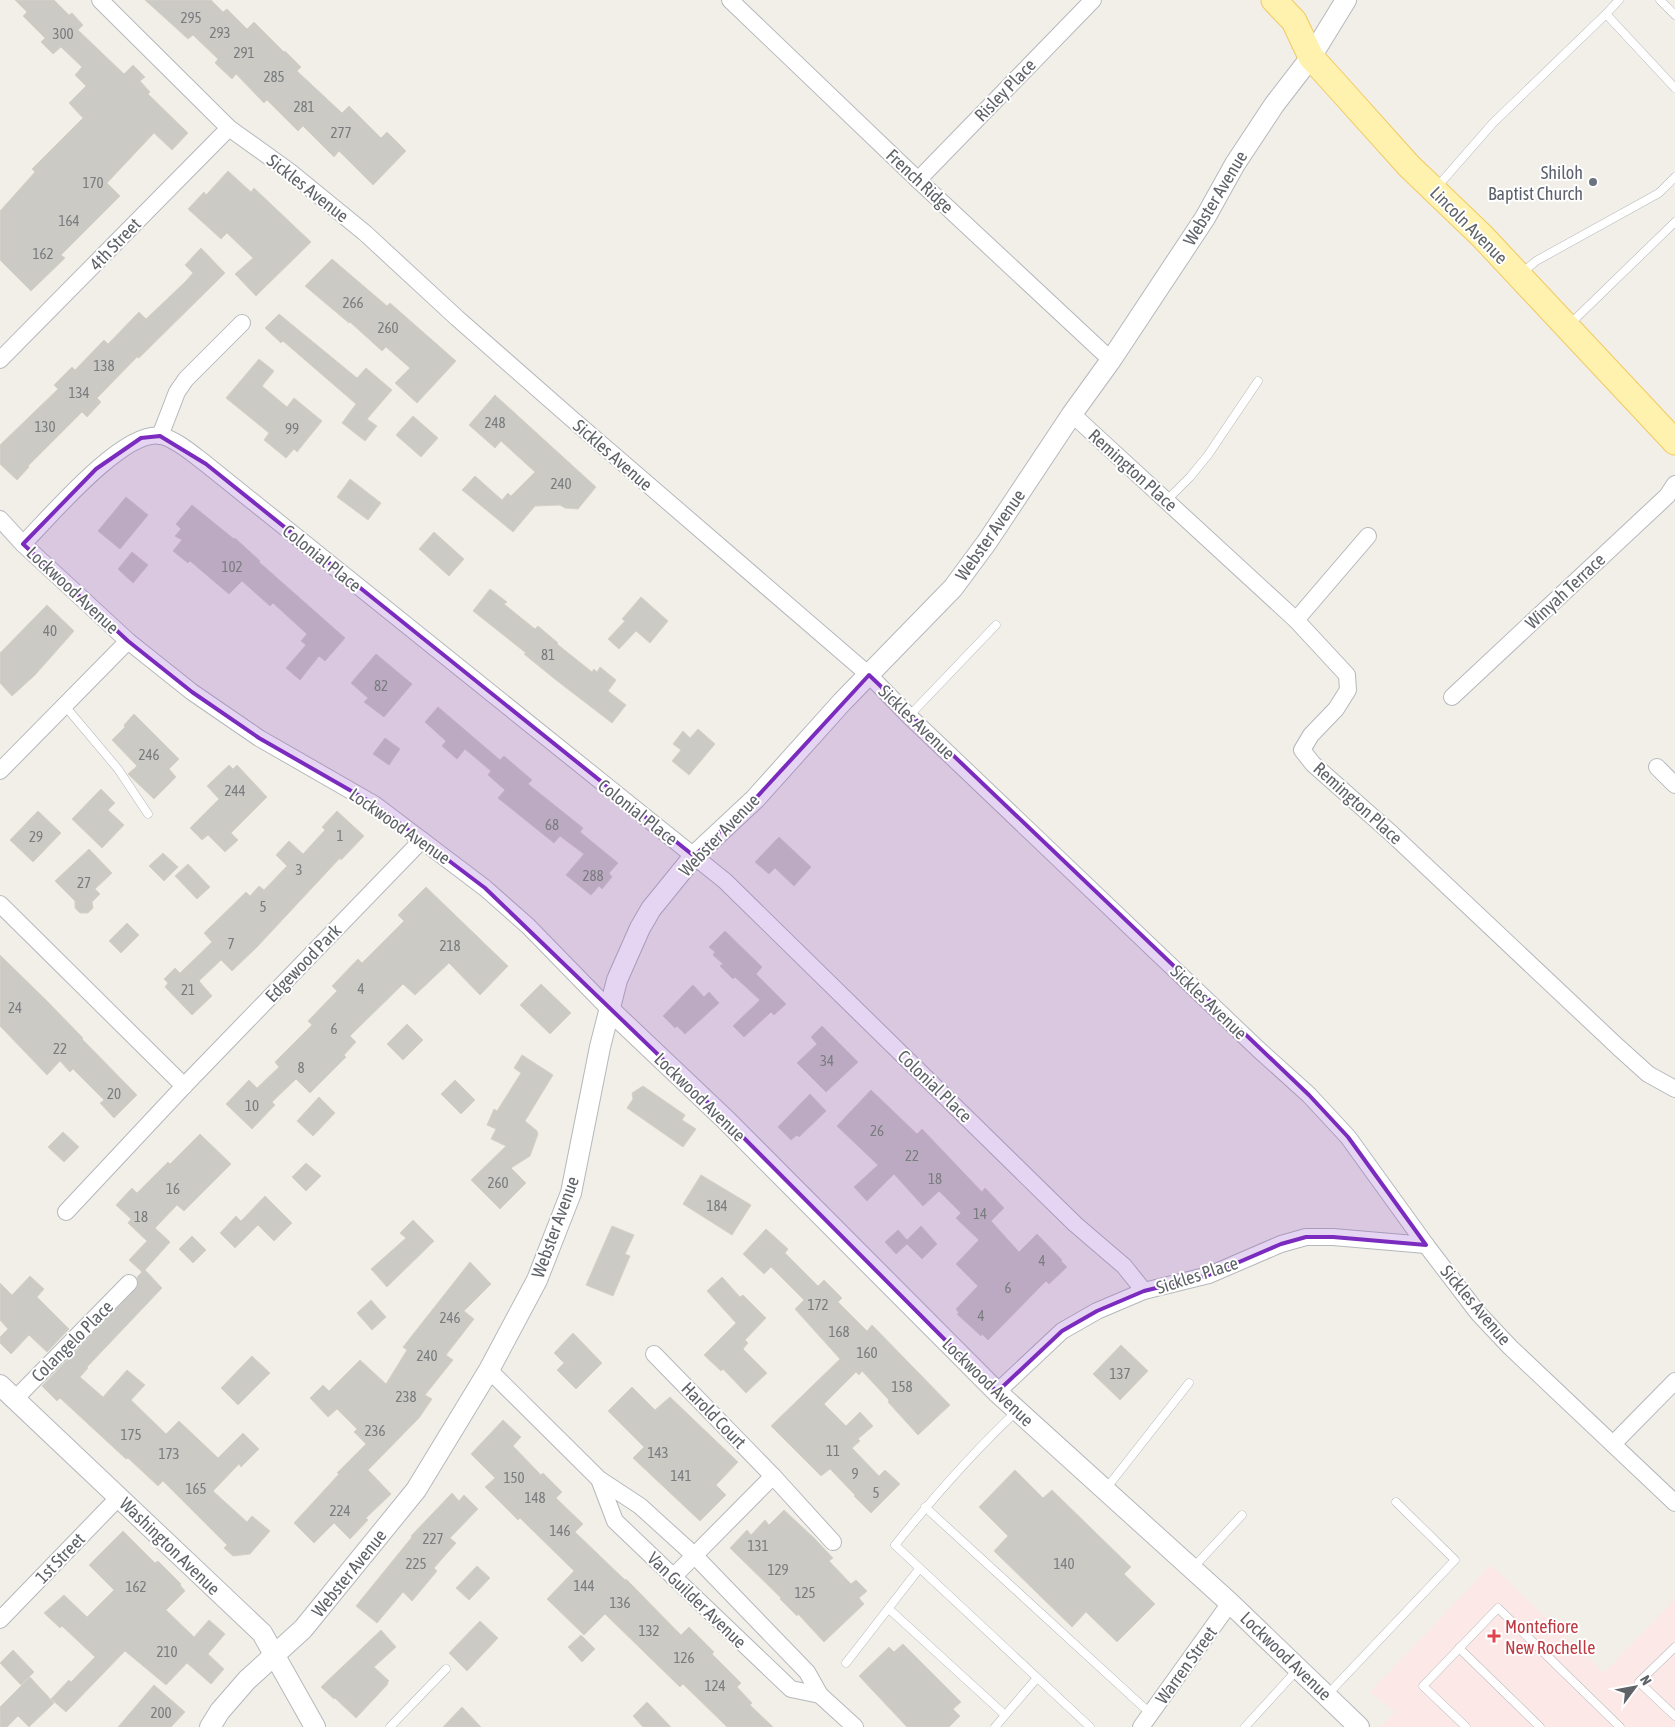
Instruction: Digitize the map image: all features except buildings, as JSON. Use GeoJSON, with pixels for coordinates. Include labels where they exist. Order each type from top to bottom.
{"type":"FeatureCollection","features":[{"type":"Feature","properties":{"kind":"main road","name":"Lincoln Avenue"},"geometry":{"type":"LineString","coordinates":[[1274,0],[1294,21],[1311,57],[1409,166],[1482,236],[1675,442]]}},
{"type":"Feature","properties":{"kind":"street","name":"Sickles Avenue"},"geometry":{"type":"LineString","coordinates":[[100,0],[229,128],[289,171],[365,233],[457,318],[869,675],[909,716],[1258,1049],[1309,1095],[1348,1138],[1478,1313],[1510,1347],[1675,1503]]}},
{"type":"Feature","properties":{"kind":"street","name":"French Ridge"},"geometry":{"type":"LineString","coordinates":[[730,0],[918,180],[1111,360]]}},
{"type":"Feature","properties":{"kind":"street","name":"Risley Place"},"geometry":{"type":"LineString","coordinates":[[918,180],[1093,0]]}},
{"type":"Feature","properties":{"kind":"street","name":"Webster Avenue"},"geometry":{"type":"LineString","coordinates":[[210,1727],[220,1711],[247,1680],[303,1629],[416,1490],[489,1370],[537,1280],[571,1193],[600,1047],[617,980],[651,910],[694,856],[755,799],[869,675],[953,588],[987,542],[1072,414],[1111,360],[1205,218],[1235,164],[1274,105],[1311,57],[1346,0]]}},
{"type":"Feature","properties":{"kind":"street","name":"4th Street"},"geometry":{"type":"LineString","coordinates":[[0,360],[229,128]]}},
{"type":"Feature","properties":{"kind":"street"},"geometry":{"type":"LineString","coordinates":[[24,544],[96,469],[141,438],[160,436],[177,392],[186,379],[242,322]]}},
{"type":"Feature","properties":{"kind":"street","name":"Remington Place"},"geometry":{"type":"LineString","coordinates":[[1072,414],[1296,620],[1347,675],[1348,690],[1336,709],[1311,735],[1302,750],[1313,764],[1399,840],[1618,1047],[1648,1074],[1675,1090]]}},
{"type":"Feature","properties":{"kind":"street","name":"Colonial Place"},"geometry":{"type":"LineString","coordinates":[[160,436],[180,445],[206,464],[694,856],[731,888],[1075,1224],[1124,1266],[1144,1291]]}},
{"type":"Feature","properties":{"kind":"street","name":"Winyah Terrace"},"geometry":{"type":"LineString","coordinates":[[1452,697],[1667,496],[1675,484]]}},
{"type":"Feature","properties":{"kind":"street","name":"Lockwood Avenue"},"geometry":{"type":"LineString","coordinates":[[0,519],[24,544],[128,641],[192,692],[259,738],[374,804],[485,888],[528,926],[609,1009],[733,1127],[997,1392],[1230,1603],[1359,1727]]}},
{"type":"Feature","properties":{"kind":"street"},"geometry":{"type":"LineString","coordinates":[[1296,620],[1368,536]]}},
{"type":"Feature","properties":{"kind":"street"},"geometry":{"type":"LineString","coordinates":[[0,771],[128,641]]}},
{"type":"Feature","properties":{"kind":"street"},"geometry":{"type":"LineString","coordinates":[[1657,767],[1675,785]]}},
{"type":"Feature","properties":{"kind":"street","name":"Edgewood Park"},"geometry":{"type":"LineString","coordinates":[[66,1212],[184,1086],[422,840]]}},
{"type":"Feature","properties":{"kind":"street"},"geometry":{"type":"LineString","coordinates":[[0,904],[184,1086]]}},
{"type":"Feature","properties":{"kind":"street","name":"Sickles Place"},"geometry":{"type":"LineString","coordinates":[[997,1392],[1062,1331],[1097,1310],[1144,1291],[1209,1275],[1281,1244],[1306,1238],[1333,1237],[1426,1245]]}},
{"type":"Feature","properties":{"kind":"street","name":"Colangelo Place"},"geometry":{"type":"LineString","coordinates":[[14,1399],[129,1283]]}},
{"type":"Feature","properties":{"kind":"street","name":"Harold Court"},"geometry":{"type":"LineString","coordinates":[[654,1354],[773,1476],[834,1542]]}},
{"type":"Feature","properties":{"kind":"street","name":"Van Guilder Avenue"},"geometry":{"type":"LineString","coordinates":[[489,1370],[599,1479],[640,1506],[694,1555],[807,1672],[820,1695],[855,1727]]}},
{"type":"Feature","properties":{"kind":"street"},"geometry":{"type":"LineString","coordinates":[[1613,1444],[1675,1381]]}},
{"type":"Feature","properties":{"kind":"street","name":"Washington Avenue"},"geometry":{"type":"LineString","coordinates":[[0,1385],[262,1633],[315,1727]]}},
{"type":"Feature","properties":{"kind":"street"},"geometry":{"type":"LineString","coordinates":[[673,1577],[773,1476]]}},
{"type":"Feature","properties":{"kind":"street","name":"Van Guilder Avenue"},"geometry":{"type":"LineString","coordinates":[[599,1479],[615,1522],[791,1689],[820,1695]]}},
{"type":"Feature","properties":{"kind":"street","name":"1st Street"},"geometry":{"type":"LineString","coordinates":[[0,1620],[119,1497]]}},
{"type":"Feature","properties":{"kind":"street","name":"Warren Street"},"geometry":{"type":"LineString","coordinates":[[1141,1727],[1230,1603]]}},
{"type":"Feature","properties":{"kind":"lane"},"geometry":{"type":"LineString","coordinates":[[1434,190],[1493,123],[1606,14],[1618,0]]}},
{"type":"Feature","properties":{"kind":"lane"},"geometry":{"type":"LineString","coordinates":[[1660,0],[1675,15]]}},
{"type":"Feature","properties":{"kind":"lane"},"geometry":{"type":"LineString","coordinates":[[1606,14],[1675,88]]}},
{"type":"Feature","properties":{"kind":"lane"},"geometry":{"type":"LineString","coordinates":[[1519,276],[1536,261],[1659,193],[1675,177]]}},
{"type":"Feature","properties":{"kind":"lane"},"geometry":{"type":"LineString","coordinates":[[1567,327],[1675,222]]}},
{"type":"Feature","properties":{"kind":"lane"},"geometry":{"type":"LineString","coordinates":[[1167,500],[1190,477],[1208,455],[1258,381]]}},
{"type":"Feature","properties":{"kind":"lane"},"geometry":{"type":"LineString","coordinates":[[909,716],[996,625]]}},
{"type":"Feature","properties":{"kind":"lane"},"geometry":{"type":"LineString","coordinates":[[64,706],[118,769],[148,814]]}},
{"type":"Feature","properties":{"kind":"lane"},"geometry":{"type":"LineString","coordinates":[[1106,1490],[1189,1383]]}},
{"type":"Feature","properties":{"kind":"lane"},"geometry":{"type":"LineString","coordinates":[[1017,1411],[994,1432],[926,1507],[895,1545],[1090,1727]]}},
{"type":"Feature","properties":{"kind":"lane"},"geometry":{"type":"LineString","coordinates":[[1326,1696],[1455,1560],[1396,1502]]}},
{"type":"Feature","properties":{"kind":"lane"},"geometry":{"type":"LineString","coordinates":[[926,1507],[1151,1714]]}},
{"type":"Feature","properties":{"kind":"lane"},"geometry":{"type":"LineString","coordinates":[[1192,1569],[1242,1515]]}},
{"type":"Feature","properties":{"kind":"lane"},"geometry":{"type":"LineString","coordinates":[[846,1663],[919,1569]]}},
{"type":"Feature","properties":{"kind":"lane"},"geometry":{"type":"LineString","coordinates":[[1466,1727],[1424,1686],[1498,1608],[1620,1727]]}},
{"type":"Feature","properties":{"kind":"lane"},"geometry":{"type":"LineString","coordinates":[[888,1609],[1005,1715]]}},
{"type":"Feature","properties":{"kind":"lane"},"geometry":{"type":"LineString","coordinates":[[1675,1646],[1639,1682],[1675,1716]]}},
{"type":"Feature","properties":{"kind":"lane"},"geometry":{"type":"LineString","coordinates":[[1459,1648],[1540,1727]]}},
{"type":"Feature","properties":{"kind":"lane"},"geometry":{"type":"LineString","coordinates":[[1245,1727],[1298,1668]]}},
{"type":"Feature","properties":{"kind":"lane"},"geometry":{"type":"LineString","coordinates":[[390,1727],[446,1669]]}},
{"type":"Feature","properties":{"kind":"lane"},"geometry":{"type":"LineString","coordinates":[[995,1727],[1037,1678]]}},
{"type":"Feature","properties":{"kind":"highlighted area"},"geometry":{"type":"Polygon","coordinates":[[[160,436],[206,464],[694,856],[755,799],[869,675],[1309,1095],[1348,1137],[1426,1245],[1333,1237],[1306,1237],[1281,1244],[1209,1275],[1144,1291],[1097,1311],[1062,1331],[997,1392],[726,1120],[485,888],[374,804],[259,738],[192,692],[128,641],[23,544],[96,469],[141,438],[160,436]]]}},
{"type":"Feature","properties":{"kind":"shaded area","name":"Montefiore New Rochelle"},"geometry":{"type":"Polygon","coordinates":[[[1491,1565],[1604,1673],[1675,1599],[1675,1727],[1380,1727],[1395,1712],[1370,1692],[1491,1565]]]}},
{"type":"Feature","properties":{"kind":"place","name":"Shiloh Baptist Church"},"geometry":{"type":"Point","coordinates":[1593,182]}},
{"type":"Feature","properties":{"kind":"place","name":"Montefiore New Rochelle"},"geometry":{"type":"Point","coordinates":[1494,1636]}}]}
